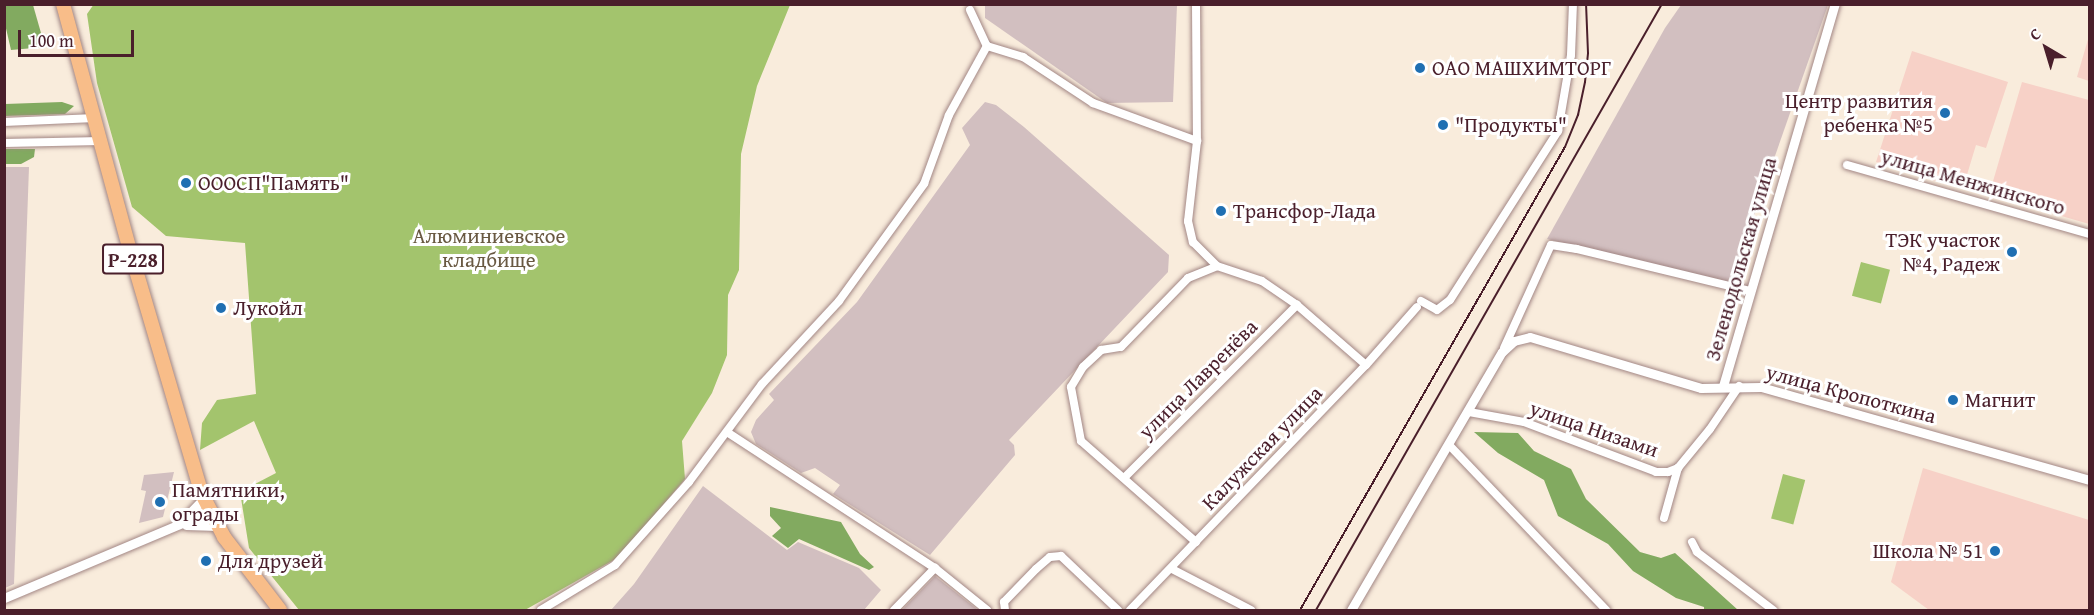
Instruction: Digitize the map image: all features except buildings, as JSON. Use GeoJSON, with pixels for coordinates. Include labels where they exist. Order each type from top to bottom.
{"type":"FeatureCollection","features":[{"type":"Feature","properties":{"kind":"highway","name":"Р-228"},"geometry":{"type":"LineString","coordinates":[[63,4],[130,250],[209,512],[280,610]]}},
{"type":"Feature","properties":{"kind":"street"},"geometry":{"type":"LineString","coordinates":[[1196,4],[1197,141],[1188,221],[1193,242],[1217,266],[1262,281],[1297,305],[1366,365]]}},
{"type":"Feature","properties":{"kind":"street","name":"Калужская улица"},"geometry":{"type":"LineString","coordinates":[[1130,610],[1172,569],[1366,365],[1419,304],[1437,310],[1450,300],[1558,132],[1571,55],[1573,4]]}},
{"type":"Feature","properties":{"kind":"street","name":"Зеленодольская улица"},"geometry":{"type":"LineString","coordinates":[[1723,386],[1835,4]]}},
{"type":"Feature","properties":{"kind":"street"},"geometry":{"type":"LineString","coordinates":[[970,10],[987,46],[1025,58],[1093,103],[1197,141]]}},
{"type":"Feature","properties":{"kind":"street"},"geometry":{"type":"LineString","coordinates":[[541,610],[615,565],[689,482],[762,384],[839,301],[924,184],[949,115],[987,46]]}},
{"type":"Feature","properties":{"kind":"street"},"geometry":{"type":"LineString","coordinates":[[4,122],[95,118]]}},
{"type":"Feature","properties":{"kind":"street"},"geometry":{"type":"LineString","coordinates":[[4,143],[101,141]]}},
{"type":"Feature","properties":{"kind":"street","name":"улица Менжинского"},"geometry":{"type":"LineString","coordinates":[[1847,165],[2090,234]]}},
{"type":"Feature","properties":{"kind":"street"},"geometry":{"type":"LineString","coordinates":[[1351,610],[1469,412],[1502,352],[1551,245],[1577,249],[1750,291]]}},
{"type":"Feature","properties":{"kind":"street"},"geometry":{"type":"LineString","coordinates":[[1196,542],[1081,441],[1071,387],[1083,367],[1101,350],[1121,347],[1188,278],[1217,266]]}},
{"type":"Feature","properties":{"kind":"street","name":"улица Лавренёва"},"geometry":{"type":"LineString","coordinates":[[1124,478],[1297,305]]}},
{"type":"Feature","properties":{"kind":"street","name":"улица Кропоткина"},"geometry":{"type":"LineString","coordinates":[[1502,352],[1514,341],[1530,337],[1701,388],[1761,387],[2090,480]]}},
{"type":"Feature","properties":{"kind":"street","name":"улица Низами"},"geometry":{"type":"LineString","coordinates":[[1469,412],[1524,422],[1656,472],[1668,472],[1678,468],[1710,429],[1739,386]]}},
{"type":"Feature","properties":{"kind":"street"},"geometry":{"type":"LineString","coordinates":[[727,432],[935,568],[987,610]]}},
{"type":"Feature","properties":{"kind":"street"},"geometry":{"type":"LineString","coordinates":[[1449,445],[1606,610]]}},
{"type":"Feature","properties":{"kind":"street"},"geometry":{"type":"LineString","coordinates":[[1664,518],[1678,468]]}},
{"type":"Feature","properties":{"kind":"street"},"geometry":{"type":"LineString","coordinates":[[172,527],[189,516],[204,498]]}},
{"type":"Feature","properties":{"kind":"street"},"geometry":{"type":"LineString","coordinates":[[4,598],[209,512]]}},
{"type":"Feature","properties":{"kind":"street"},"geometry":{"type":"LineString","coordinates":[[172,527],[195,524],[217,526]]}},
{"type":"Feature","properties":{"kind":"street"},"geometry":{"type":"LineString","coordinates":[[1692,542],[1697,552],[1773,610]]}},
{"type":"Feature","properties":{"kind":"street"},"geometry":{"type":"LineString","coordinates":[[1005,610],[1005,602],[1035,569],[1050,557],[1061,556],[1118,610]]}},
{"type":"Feature","properties":{"kind":"street"},"geometry":{"type":"LineString","coordinates":[[894,610],[935,568]]}},
{"type":"Feature","properties":{"kind":"street"},"geometry":{"type":"LineString","coordinates":[[1172,569],[1251,610]]}},
{"type":"Feature","properties":{"kind":"shaded area"},"geometry":{"type":"Polygon","coordinates":[[[985,5],[1177,5],[1173,102],[1107,103],[985,18],[985,5]]]}},
{"type":"Feature","properties":{"kind":"shaded area"},"geometry":{"type":"Polygon","coordinates":[[[1681,5],[1828,5],[1730,284],[1547,239],[1665,28],[1681,5]]]}},
{"type":"Feature","properties":{"kind":"shaded area"},"geometry":{"type":"Polygon","coordinates":[[[2089,36],[2090,81],[2077,77],[2089,36]]]}},
{"type":"Feature","properties":{"kind":"shaded area","name":"Центр развития ребенка №5"},"geometry":{"type":"Polygon","coordinates":[[[1912,51],[2008,82],[1986,148],[1976,145],[1966,178],[1955,175],[1951,186],[1876,162],[1912,51]]]}},
{"type":"Feature","properties":{"kind":"shaded area"},"geometry":{"type":"Polygon","coordinates":[[[2022,82],[2089,100],[2089,224],[1989,195],[2022,82]]]}},
{"type":"Feature","properties":{"kind":"shaded area"},"geometry":{"type":"Polygon","coordinates":[[[985,102],[996,105],[1024,127],[1169,255],[1168,272],[1009,440],[1014,445],[1015,455],[930,555],[833,494],[840,485],[815,468],[801,473],[756,444],[751,432],[756,420],[774,400],[769,394],[857,302],[970,145],[962,128],[985,102]]]}},
{"type":"Feature","properties":{"kind":"shaded area"},"geometry":{"type":"Polygon","coordinates":[[[5,167],[29,167],[14,584],[5,588],[5,167]]]}},
{"type":"Feature","properties":{"kind":"shaded area","name":"Школа № 51"},"geometry":{"type":"Polygon","coordinates":[[[1923,468],[2089,520],[2089,610],[1929,610],[1891,582],[1923,468]]]}},
{"type":"Feature","properties":{"kind":"shaded area"},"geometry":{"type":"Polygon","coordinates":[[[174,472],[163,517],[139,523],[146,491],[141,490],[144,475],[174,472]]]}},
{"type":"Feature","properties":{"kind":"shaded area"},"geometry":{"type":"Polygon","coordinates":[[[703,486],[787,550],[798,542],[859,568],[881,590],[864,610],[611,610],[634,584],[703,486]]]}},
{"type":"Feature","properties":{"kind":"shaded area"},"geometry":{"type":"Polygon","coordinates":[[[935,576],[978,610],[902,610],[935,576]]]}},
{"type":"Feature","properties":{"kind":"green space","name":"Алюминиевское кладбище"},"geometry":{"type":"Polygon","coordinates":[[[94,4],[790,5],[757,86],[741,154],[739,270],[728,295],[727,355],[712,393],[682,441],[685,479],[619,557],[525,610],[299,610],[249,548],[240,492],[276,473],[254,421],[200,450],[202,423],[217,400],[256,394],[245,243],[166,236],[132,207],[97,83],[87,14],[94,4]]]}},
{"type":"Feature","properties":{"kind":"green space"},"geometry":{"type":"Polygon","coordinates":[[[4,5],[33,5],[45,47],[11,50],[5,24],[4,5]]]}},
{"type":"Feature","properties":{"kind":"green space"},"geometry":{"type":"Polygon","coordinates":[[[62,102],[74,106],[65,114],[5,116],[5,104],[62,102]]]}},
{"type":"Feature","properties":{"kind":"green space"},"geometry":{"type":"Polygon","coordinates":[[[5,149],[35,149],[34,157],[21,164],[5,164],[5,149]]]}},
{"type":"Feature","properties":{"kind":"green space"},"geometry":{"type":"Polygon","coordinates":[[[1861,262],[1890,270],[1881,304],[1852,296],[1861,262]]]}},
{"type":"Feature","properties":{"kind":"green space"},"geometry":{"type":"Polygon","coordinates":[[[1474,432],[1518,433],[1534,451],[1571,469],[1586,499],[1640,552],[1661,558],[1675,553],[1738,610],[1704,610],[1704,607],[1676,598],[1633,571],[1608,544],[1558,516],[1544,480],[1498,453],[1474,432]]]}},
{"type":"Feature","properties":{"kind":"green space"},"geometry":{"type":"Polygon","coordinates":[[[1783,474],[1805,480],[1793,524],[1771,518],[1783,474]]]}},
{"type":"Feature","properties":{"kind":"green space"},"geometry":{"type":"Polygon","coordinates":[[[770,507],[841,522],[860,554],[874,567],[869,570],[799,539],[788,548],[772,536],[781,528],[770,516],[770,507]]]}},
{"type":"Feature","properties":{"kind":"railway"},"geometry":{"type":"LineString","coordinates":[[1300,610],[1565,147],[1578,115],[1585,82],[1588,53],[1586,4]]}},
{"type":"Feature","properties":{"kind":"railway"},"geometry":{"type":"LineString","coordinates":[[1316,610],[1662,4]]}},
{"type":"Feature","properties":{"kind":"place","name":"ОАО МАШХИМТОРГ"},"geometry":{"type":"Point","coordinates":[1420,68]}},
{"type":"Feature","properties":{"kind":"place","name":"Центр развития ребенка №5"},"geometry":{"type":"Point","coordinates":[1945,113]}},
{"type":"Feature","properties":{"kind":"place","name":"\"Продукты\""},"geometry":{"type":"Point","coordinates":[1443,125]}},
{"type":"Feature","properties":{"kind":"place","name":"ОООСП\"Память\""},"geometry":{"type":"Point","coordinates":[186,183]}},
{"type":"Feature","properties":{"kind":"place","name":"Трансфор-Лада"},"geometry":{"type":"Point","coordinates":[1221,211]}},
{"type":"Feature","properties":{"kind":"place","name":"ТЭК участок №4, Радеж"},"geometry":{"type":"Point","coordinates":[2012,252]}},
{"type":"Feature","properties":{"kind":"place","name":"Лукойл"},"geometry":{"type":"Point","coordinates":[221,308]}},
{"type":"Feature","properties":{"kind":"place","name":"Магнит"},"geometry":{"type":"Point","coordinates":[1953,400]}},
{"type":"Feature","properties":{"kind":"place","name":"Памятники, ограды"},"geometry":{"type":"Point","coordinates":[160,502]}},
{"type":"Feature","properties":{"kind":"place","name":"Школа № 51"},"geometry":{"type":"Point","coordinates":[1995,551]}},
{"type":"Feature","properties":{"kind":"place","name":"Для друзей"},"geometry":{"type":"Point","coordinates":[206,561]}}]}
